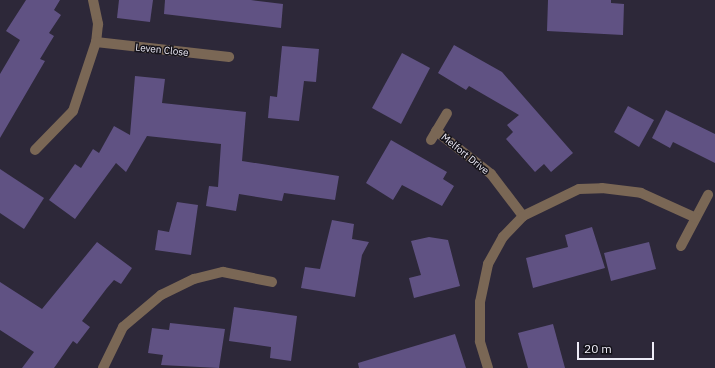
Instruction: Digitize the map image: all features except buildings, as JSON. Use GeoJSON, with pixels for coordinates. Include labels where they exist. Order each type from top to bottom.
{"type":"FeatureCollection","features":[{"type":"Feature","properties":{"kind":"street"},"geometry":{"type":"LineString","coordinates":[[35,150],[73,111],[96,42],[98,24],[93,0]]}},
{"type":"Feature","properties":{"kind":"street","name":"Leven Close"},"geometry":{"type":"LineString","coordinates":[[96,42],[229,57]]}},
{"type":"Feature","properties":{"kind":"street","name":"Melfort Drive"},"geometry":{"type":"LineString","coordinates":[[431,140],[447,113]]}},
{"type":"Feature","properties":{"kind":"street","name":"Melfort Drive"},"geometry":{"type":"LineString","coordinates":[[436,130],[491,174],[523,216]]}},
{"type":"Feature","properties":{"kind":"street"},"geometry":{"type":"LineString","coordinates":[[488,368],[480,341],[480,302],[488,264],[503,237],[523,216],[579,189],[602,188],[641,193],[696,218]]}},
{"type":"Feature","properties":{"kind":"street"},"geometry":{"type":"LineString","coordinates":[[681,246],[708,195]]}},
{"type":"Feature","properties":{"kind":"street"},"geometry":{"type":"LineString","coordinates":[[103,368],[123,326],[161,295],[194,279],[223,272],[272,282]]}}]}
